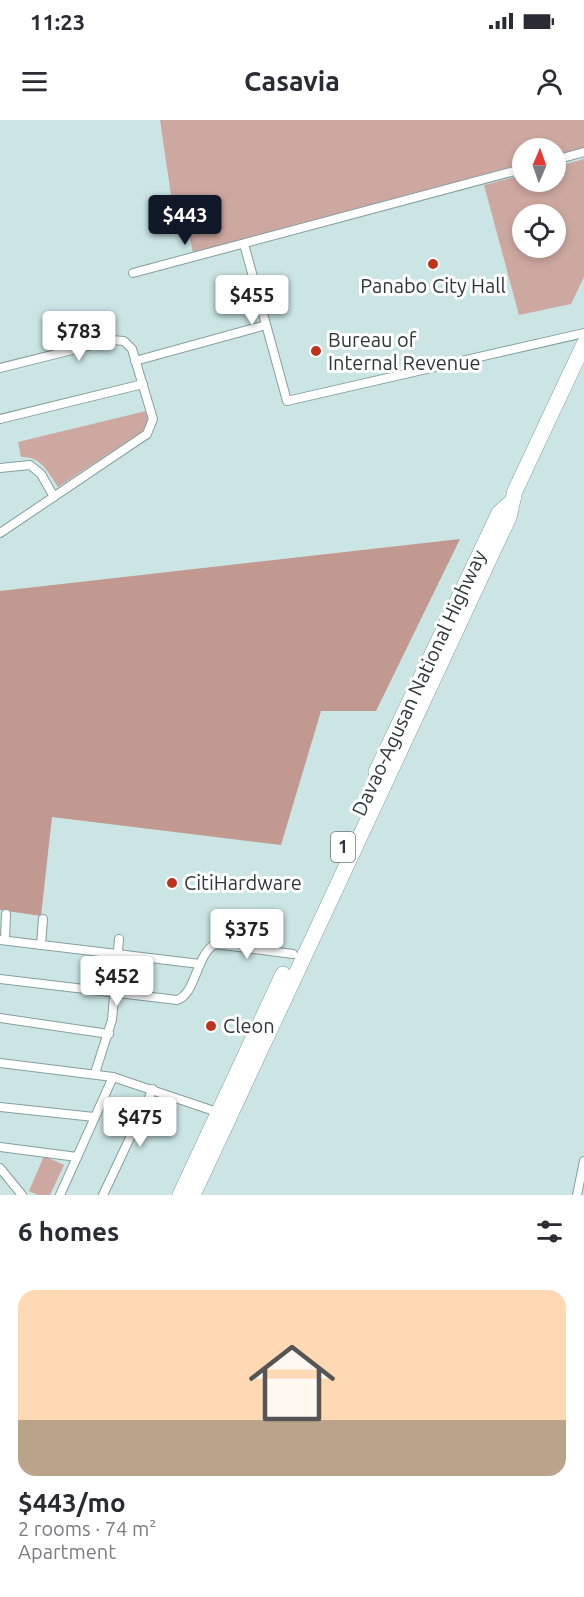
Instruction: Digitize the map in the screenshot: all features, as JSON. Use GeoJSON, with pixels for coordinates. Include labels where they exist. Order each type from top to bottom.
{"type":"FeatureCollection","features":[{"type":"Feature","properties":{"kind":"highway","name":"Davao-Agusan National Highway"},"geometry":{"type":"LineString","coordinates":[[193,1195],[224,1115],[293,954],[509,517],[510,502],[584,344]]}},
{"type":"Feature","properties":{"kind":"highway","name":"Davao-Agusan National Highway"},"geometry":{"type":"LineString","coordinates":[[180,1195],[224,1115],[399,736]]}},
{"type":"Feature","properties":{"kind":"street"},"geometry":{"type":"LineString","coordinates":[[566,157],[584,152]]}},
{"type":"Feature","properties":{"kind":"street"},"geometry":{"type":"LineString","coordinates":[[133,273],[512,172]]}},
{"type":"Feature","properties":{"kind":"street"},"geometry":{"type":"LineString","coordinates":[[244,244],[287,401],[584,333]]}},
{"type":"Feature","properties":{"kind":"street"},"geometry":{"type":"LineString","coordinates":[[135,361],[266,325]]}},
{"type":"Feature","properties":{"kind":"street"},"geometry":{"type":"LineString","coordinates":[[0,368],[118,340],[129,344],[152,413],[150,430],[0,533]]}},
{"type":"Feature","properties":{"kind":"street"},"geometry":{"type":"LineString","coordinates":[[0,418],[143,384]]}},
{"type":"Feature","properties":{"kind":"street"},"geometry":{"type":"LineString","coordinates":[[0,468],[30,465],[41,474],[54,497]]}},
{"type":"Feature","properties":{"kind":"street"},"geometry":{"type":"LineString","coordinates":[[6,914],[2,940],[200,964]]}},
{"type":"Feature","properties":{"kind":"street"},"geometry":{"type":"LineString","coordinates":[[41,945],[43,919]]}},
{"type":"Feature","properties":{"kind":"street"},"geometry":{"type":"LineString","coordinates":[[96,1073],[109,1034],[119,939]]}},
{"type":"Feature","properties":{"kind":"street"},"geometry":{"type":"LineString","coordinates":[[0,979],[115,994],[181,999],[208,949],[216,944],[293,954]]}},
{"type":"Feature","properties":{"kind":"street"},"geometry":{"type":"LineString","coordinates":[[0,1018],[109,1034]]}},
{"type":"Feature","properties":{"kind":"street"},"geometry":{"type":"LineString","coordinates":[[0,1063],[96,1073],[153,1089],[224,1115]]}},
{"type":"Feature","properties":{"kind":"street"},"geometry":{"type":"LineString","coordinates":[[60,1195],[113,1077]]}},
{"type":"Feature","properties":{"kind":"street"},"geometry":{"type":"LineString","coordinates":[[104,1195],[153,1089]]}},
{"type":"Feature","properties":{"kind":"street"},"geometry":{"type":"LineString","coordinates":[[0,1107],[94,1117]]}},
{"type":"Feature","properties":{"kind":"street"},"geometry":{"type":"LineString","coordinates":[[0,1147],[77,1157]]}},
{"type":"Feature","properties":{"kind":"street"},"geometry":{"type":"LineString","coordinates":[[578,1195],[584,1161]]}},
{"type":"Feature","properties":{"kind":"street"},"geometry":{"type":"LineString","coordinates":[[0,1168],[22,1195]]}},
{"type":"Feature","properties":{"kind":"shaded area"},"geometry":{"type":"Polygon","coordinates":[[[160,120],[584,120],[584,148],[566,152],[566,138],[512,138],[512,167],[193,253],[182,201],[172,202],[160,120]]]}},
{"type":"Feature","properties":{"kind":"shaded area"},"geometry":{"type":"Polygon","coordinates":[[[584,159],[584,277],[571,304],[519,315],[484,185],[512,178],[512,192],[566,192],[566,164],[584,159]]]}},
{"type":"Feature","properties":{"kind":"shaded area"},"geometry":{"type":"Polygon","coordinates":[[[146,411],[148,421],[143,431],[58,487],[39,462],[28,457],[21,457],[18,442],[146,411]]]}},
{"type":"Feature","properties":{"kind":"shaded area"},"geometry":{"type":"Polygon","coordinates":[[[460,539],[376,711],[321,711],[281,845],[52,817],[41,916],[0,910],[0,591],[460,539]]]}},
{"type":"Feature","properties":{"kind":"shaded area"},"geometry":{"type":"Polygon","coordinates":[[[44,1156],[64,1165],[50,1195],[38,1195],[29,1191],[44,1156]]]}},
{"type":"Feature","properties":{"kind":"place","name":"Panabo City Hall"},"geometry":{"type":"Point","coordinates":[433,264]}},
{"type":"Feature","properties":{"kind":"place","name":"Bureau of Internal Revenue"},"geometry":{"type":"Point","coordinates":[316,351]}},
{"type":"Feature","properties":{"kind":"place","name":"CitiHardware"},"geometry":{"type":"Point","coordinates":[172,883]}},
{"type":"Feature","properties":{"kind":"place","name":"Cleon"},"geometry":{"type":"Point","coordinates":[211,1026]}}]}
